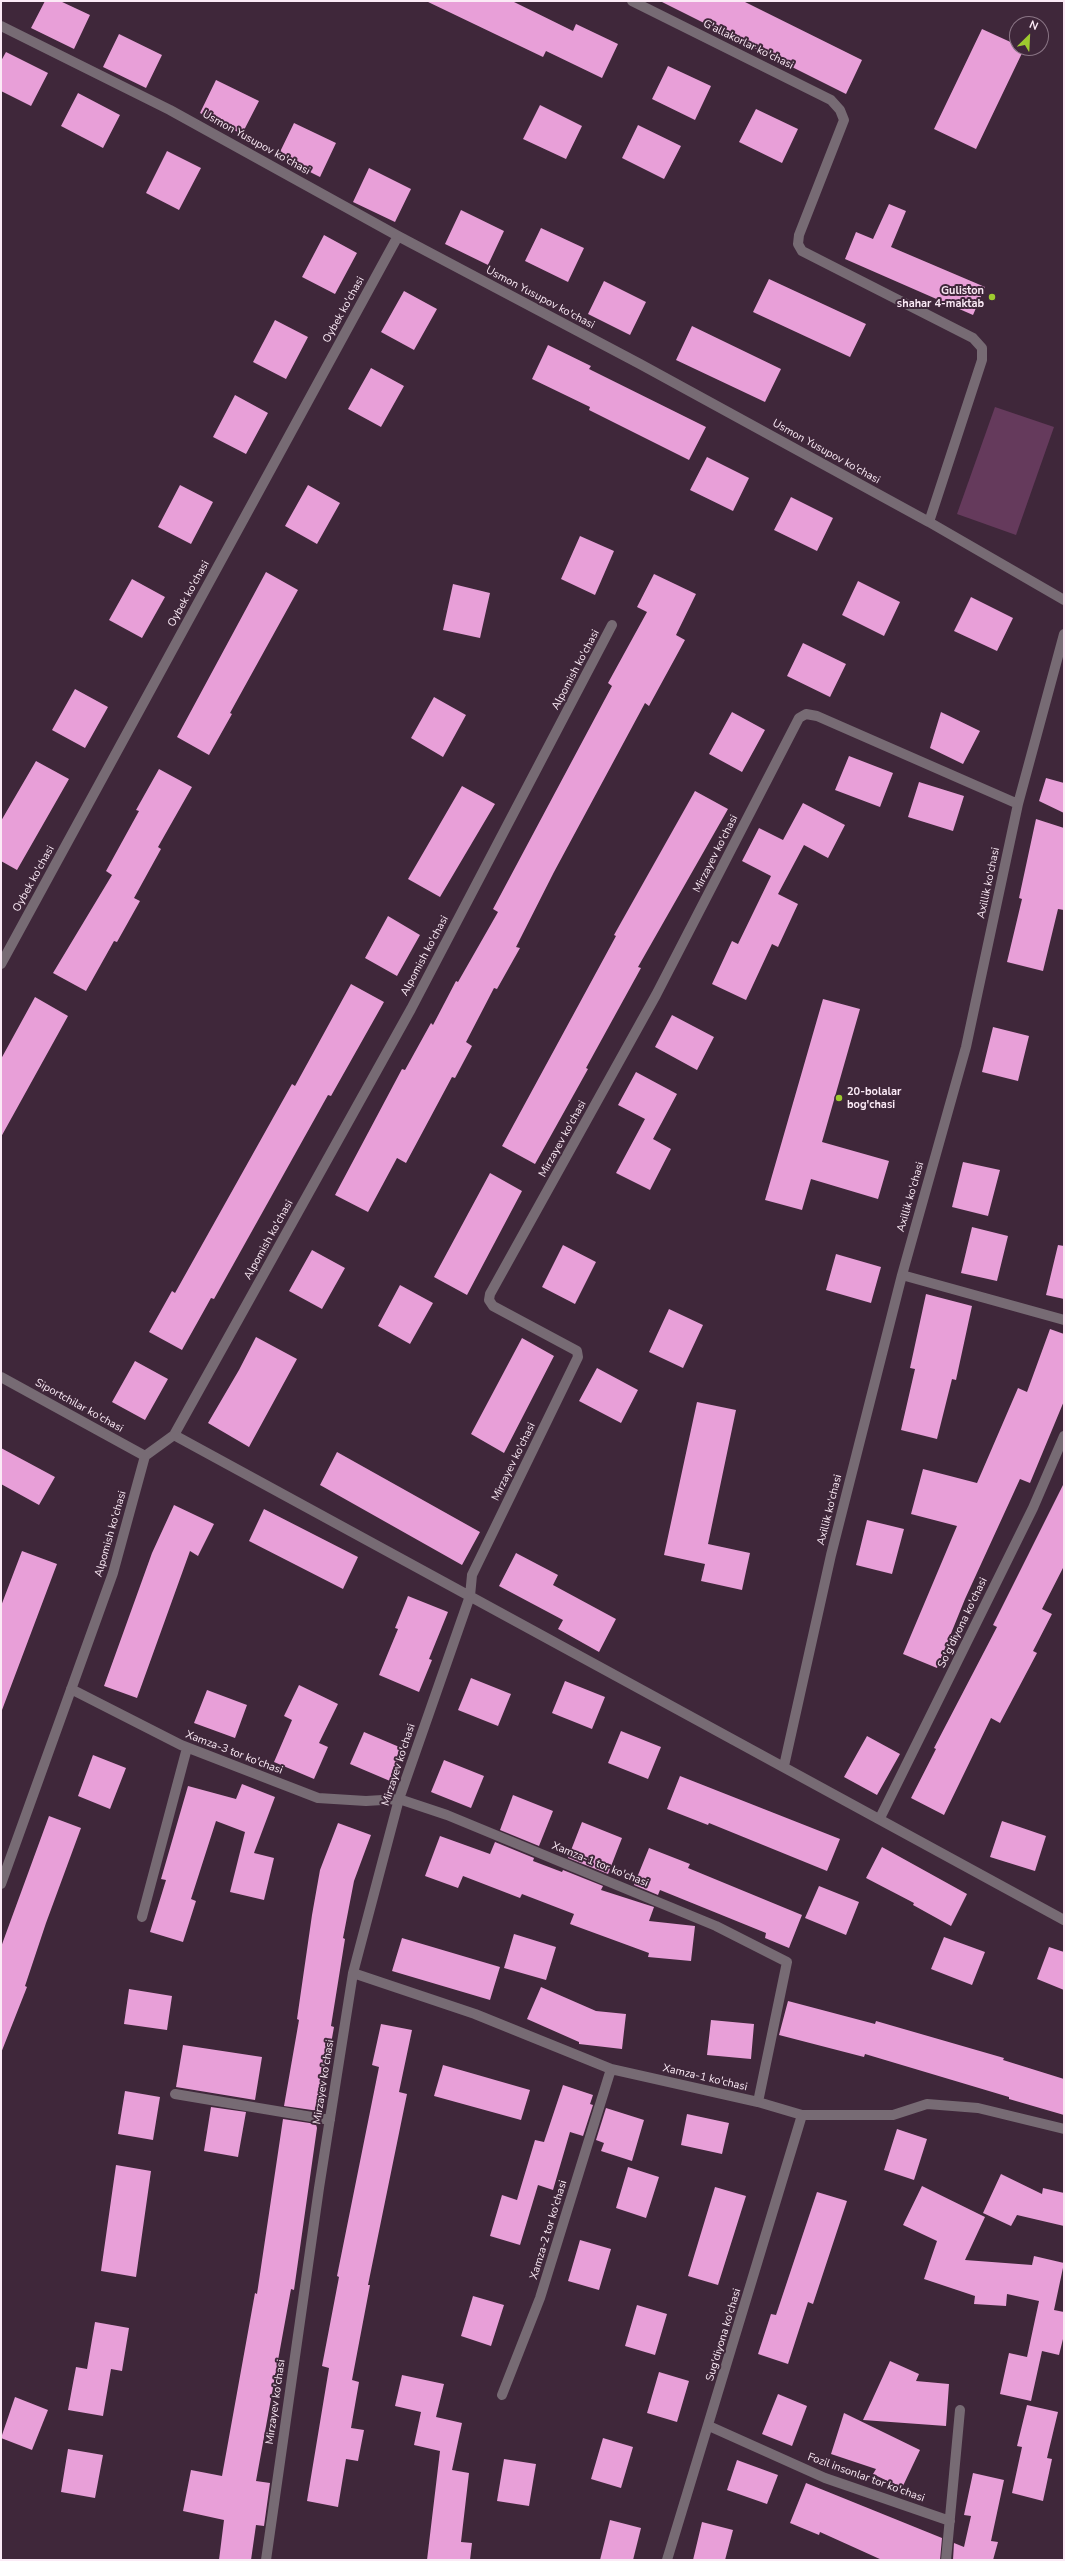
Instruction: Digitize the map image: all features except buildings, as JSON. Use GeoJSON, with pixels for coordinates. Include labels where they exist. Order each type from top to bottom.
{"type":"FeatureCollection","features":[{"type":"Feature","properties":{"kind":"street","name":"G'allakorlar ko'chasi"},"geometry":{"type":"LineString","coordinates":[[632,1],[831,100],[840,110],[844,120],[799,234],[798,244],[802,251],[973,338],[982,348],[982,360],[929,522]]}},
{"type":"Feature","properties":{"kind":"street","name":"Usmon Yusupov ko'chasi"},"geometry":{"type":"LineString","coordinates":[[1,26],[170,110],[398,236],[647,368],[929,522],[1064,600]]}},
{"type":"Feature","properties":{"kind":"street","name":"Oybek ko'chasi"},"geometry":{"type":"LineString","coordinates":[[1,964],[398,236]]}},
{"type":"Feature","properties":{"kind":"street","name":"Alpomish ko'chasi"},"geometry":{"type":"LineString","coordinates":[[1,1884],[113,1573],[145,1456],[174,1435],[411,1009],[612,625]]}},
{"type":"Feature","properties":{"kind":"street","name":"Axillik ko'chasi"},"geometry":{"type":"LineString","coordinates":[[784,1766],[831,1555],[902,1275],[966,1047],[1018,804],[1064,634]]}},
{"type":"Feature","properties":{"kind":"street","name":"Mirzayev ko'chasi"},"geometry":{"type":"LineString","coordinates":[[266,2560],[353,1973],[400,1799],[470,1596],[472,1575],[579,1354],[493,1306],[489,1300],[490,1294],[656,995],[799,718],[806,714],[817,716],[1018,804]]}},
{"type":"Feature","properties":{"kind":"street"},"geometry":{"type":"LineString","coordinates":[[902,1275],[1064,1320]]}},
{"type":"Feature","properties":{"kind":"street","name":"Siportchilar ko'chasi"},"geometry":{"type":"LineString","coordinates":[[1,1377],[145,1456]]}},
{"type":"Feature","properties":{"kind":"street"},"geometry":{"type":"LineString","coordinates":[[174,1435],[880,1818],[1064,1920]]}},
{"type":"Feature","properties":{"kind":"street","name":"So'g'diyona ko'chasi"},"geometry":{"type":"LineString","coordinates":[[880,1818],[1033,1508],[1064,1436]]}},
{"type":"Feature","properties":{"kind":"street","name":"Xamza-3 tor ko'chasi"},"geometry":{"type":"LineString","coordinates":[[71,1688],[187,1748],[318,1798],[366,1801],[400,1799]]}},
{"type":"Feature","properties":{"kind":"street"},"geometry":{"type":"LineString","coordinates":[[142,1917],[187,1748]]}},
{"type":"Feature","properties":{"kind":"street","name":"Xamza-1 tor ko'chasi"},"geometry":{"type":"LineString","coordinates":[[400,1799],[447,1815],[716,1926],[787,1962],[758,2102]]}},
{"type":"Feature","properties":{"kind":"street","name":"Xamza-1 ko'chasi"},"geometry":{"type":"LineString","coordinates":[[353,1973],[475,2014],[611,2069],[758,2102],[802,2115],[893,2115],[927,2104],[978,2108],[1064,2129]]}},
{"type":"Feature","properties":{"kind":"street","name":"Xamza-2 tor ko'chasi"},"geometry":{"type":"LineString","coordinates":[[502,2395],[540,2298],[611,2069]]}},
{"type":"Feature","properties":{"kind":"street"},"geometry":{"type":"LineString","coordinates":[[175,2094],[330,2120]]}},
{"type":"Feature","properties":{"kind":"street","name":"Sug'diyona ko'chasi"},"geometry":{"type":"LineString","coordinates":[[667,2560],[680,2510],[709,2426],[802,2115]]}},
{"type":"Feature","properties":{"kind":"street"},"geometry":{"type":"LineString","coordinates":[[946,2560],[960,2410]]}},
{"type":"Feature","properties":{"kind":"street","name":"Fozil insonlar tor ko'chasi"},"geometry":{"type":"LineString","coordinates":[[709,2426],[825,2478],[950,2521]]}},
{"type":"Feature","properties":{"kind":"shaded area"},"geometry":{"type":"Polygon","coordinates":[[[995,407],[1054,427],[1016,535],[957,514],[995,407]]]}},
{"type":"Feature","properties":{"kind":"place","name":"Guliston shahar 4-maktab"},"geometry":{"type":"Point","coordinates":[992,297]}},
{"type":"Feature","properties":{"kind":"place","name":"20-bolalar bog'chasi"},"geometry":{"type":"Point","coordinates":[839,1098]}}]}
